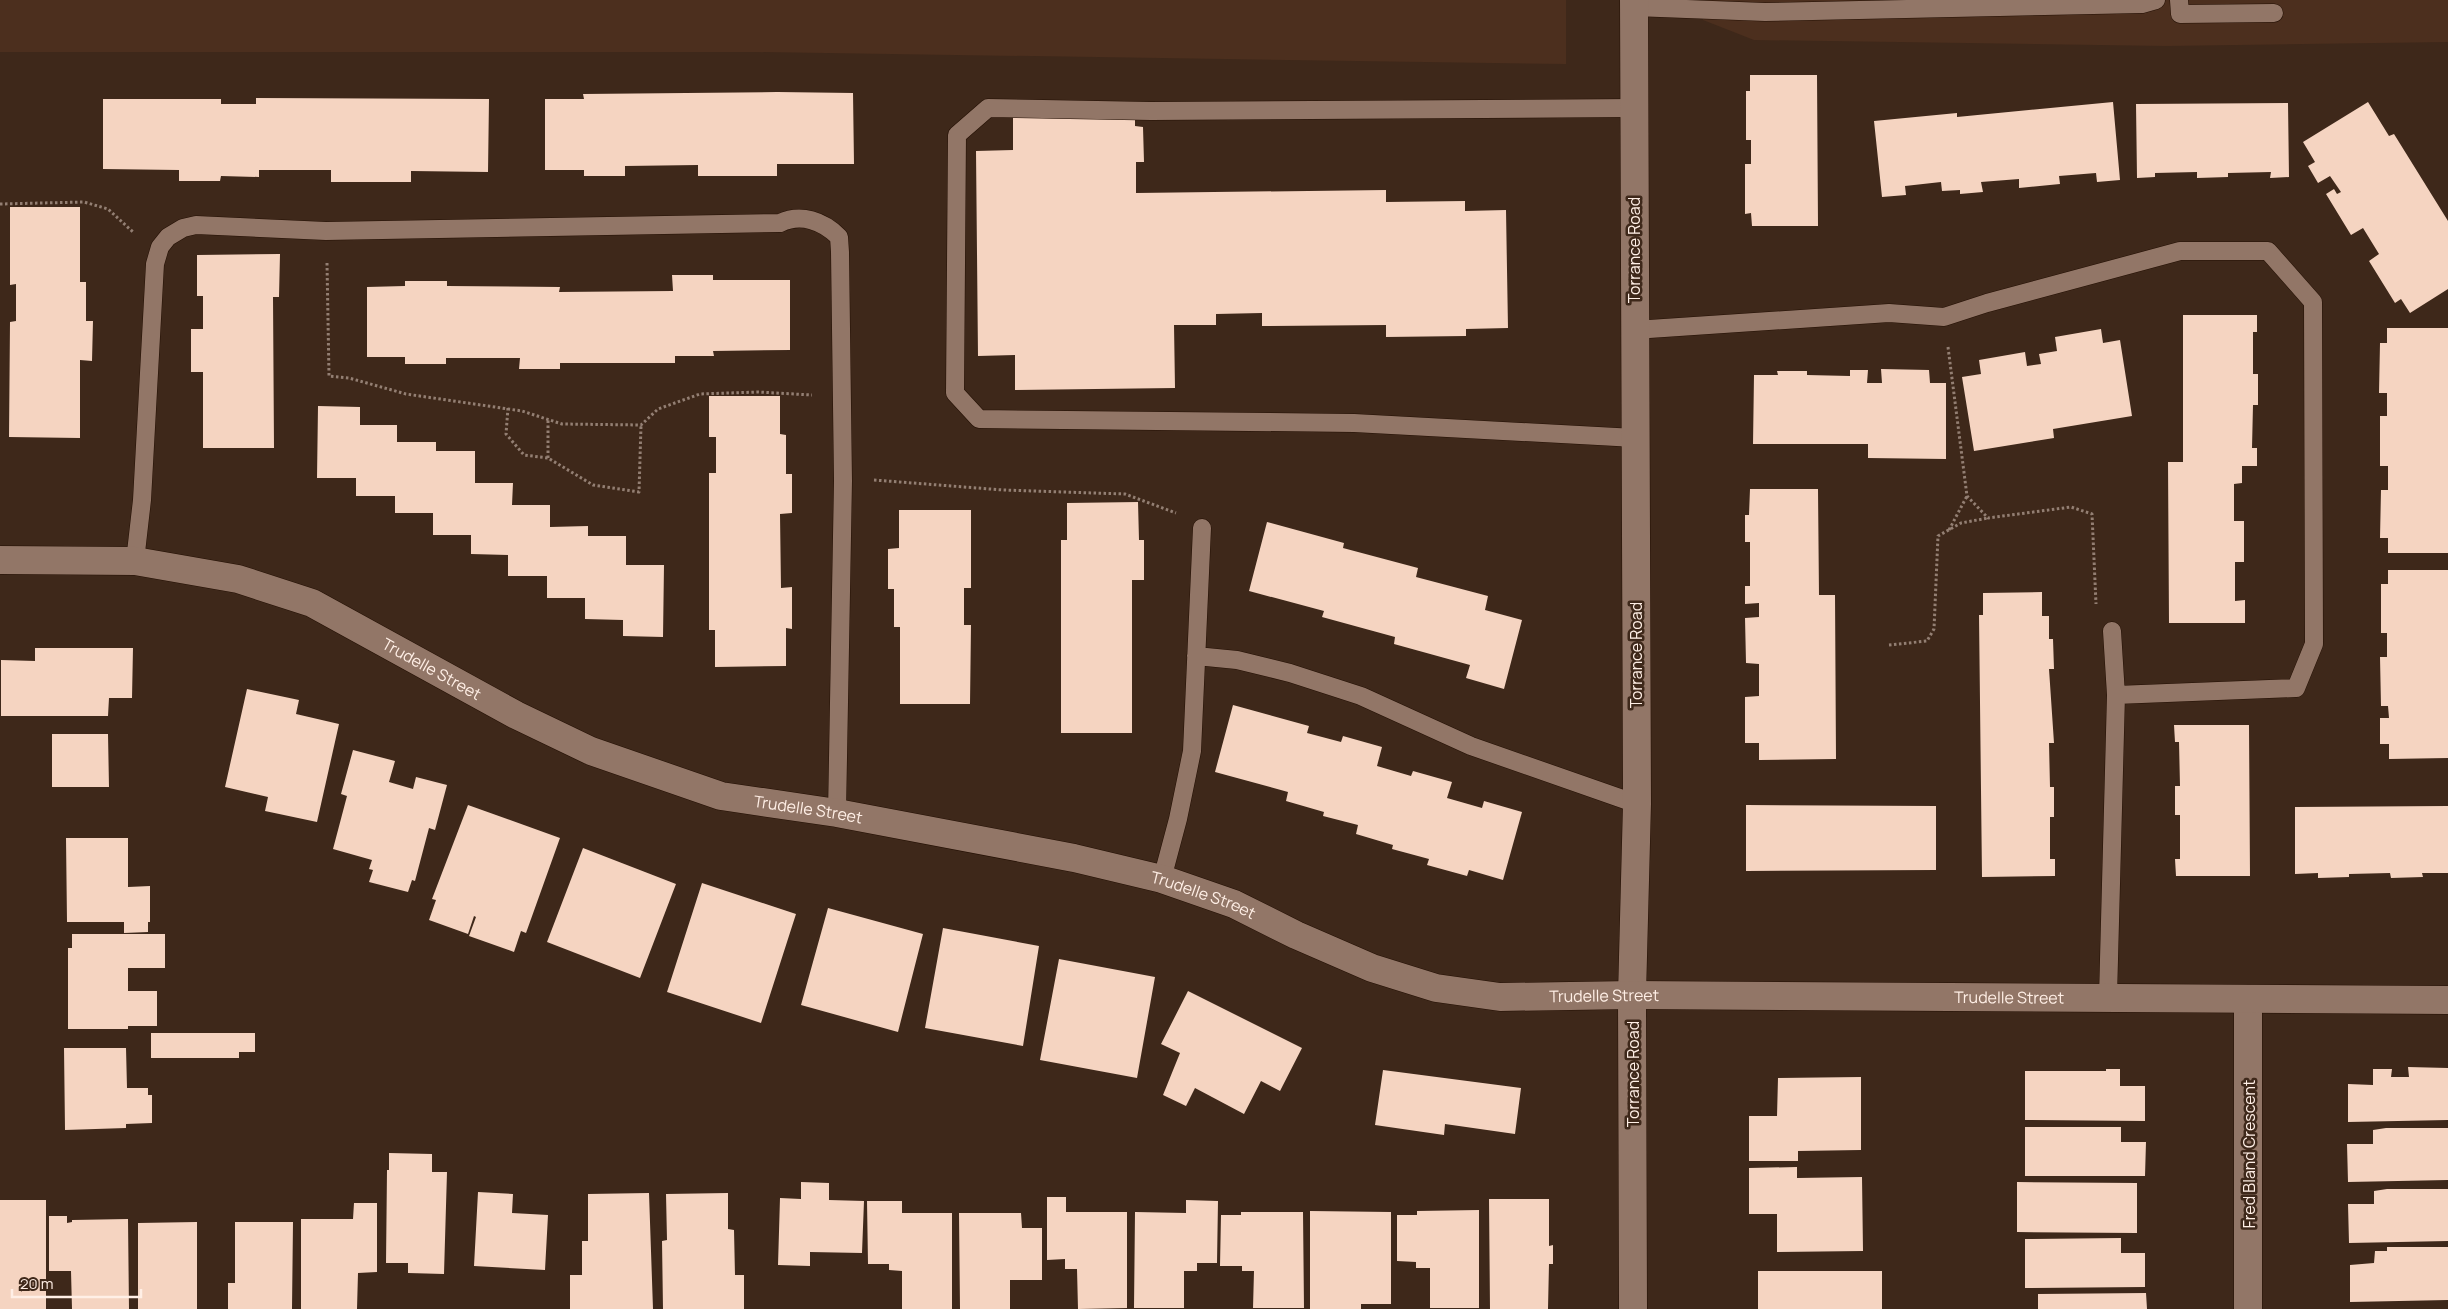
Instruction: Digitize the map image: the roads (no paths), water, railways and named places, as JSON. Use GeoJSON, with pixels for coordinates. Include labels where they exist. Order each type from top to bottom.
{"type":"FeatureCollection","features":[{"type":"Feature","properties":{"kind":"street","name":"Torrance Road"},"geometry":{"type":"LineString","coordinates":[[1634,3],[1637,804],[1632,995],[1634,1309]]}},
{"type":"Feature","properties":{"kind":"street","name":"Trudelle Street"},"geometry":{"type":"LineString","coordinates":[[0,560],[135,562],[238,579],[312,603],[516,714],[591,751],[721,796],[837,813],[1074,858],[1162,879],[1234,904],[1296,935],[1372,968],[1436,988],[1500,998],[1632,995],[2448,1000]]}},
{"type":"Feature","properties":{"kind":"street","name":"Fred Bland Crescent"},"geometry":{"type":"LineString","coordinates":[[2248,999],[2248,1309]]}},
{"type":"Feature","properties":{"kind":"lane"},"geometry":{"type":"LineString","coordinates":[[1634,3],[1765,12],[2142,4],[2156,0]]}},
{"type":"Feature","properties":{"kind":"lane"},"geometry":{"type":"LineString","coordinates":[[2179,0],[2180,14],[2274,12]]}},
{"type":"Feature","properties":{"kind":"lane"},"geometry":{"type":"LineString","coordinates":[[1635,108],[1151,111],[988,108],[957,135],[955,393],[979,419],[1354,423],[1635,438]]}},
{"type":"Feature","properties":{"kind":"lane"},"geometry":{"type":"LineString","coordinates":[[135,562],[142,500],[157,255],[168,237],[187,226],[326,231],[780,224],[798,219],[820,223],[838,237],[840,252],[843,481],[837,813]]}},
{"type":"Feature","properties":{"kind":"lane"},"geometry":{"type":"LineString","coordinates":[[1634,330],[1890,313],[1944,317],[1987,302],[2180,250],[2268,251],[2313,302],[2314,644],[2296,688],[2116,695]]}},
{"type":"Feature","properties":{"kind":"lane"},"geometry":{"type":"LineString","coordinates":[[1162,879],[1178,819],[1192,751],[1202,528]]}},
{"type":"Feature","properties":{"kind":"lane"},"geometry":{"type":"LineString","coordinates":[[2108,997],[2116,695],[2112,631]]}},
{"type":"Feature","properties":{"kind":"lane"},"geometry":{"type":"LineString","coordinates":[[1196,656],[1237,660],[1290,673],[1361,696],[1471,746],[1637,804]]}}]}
